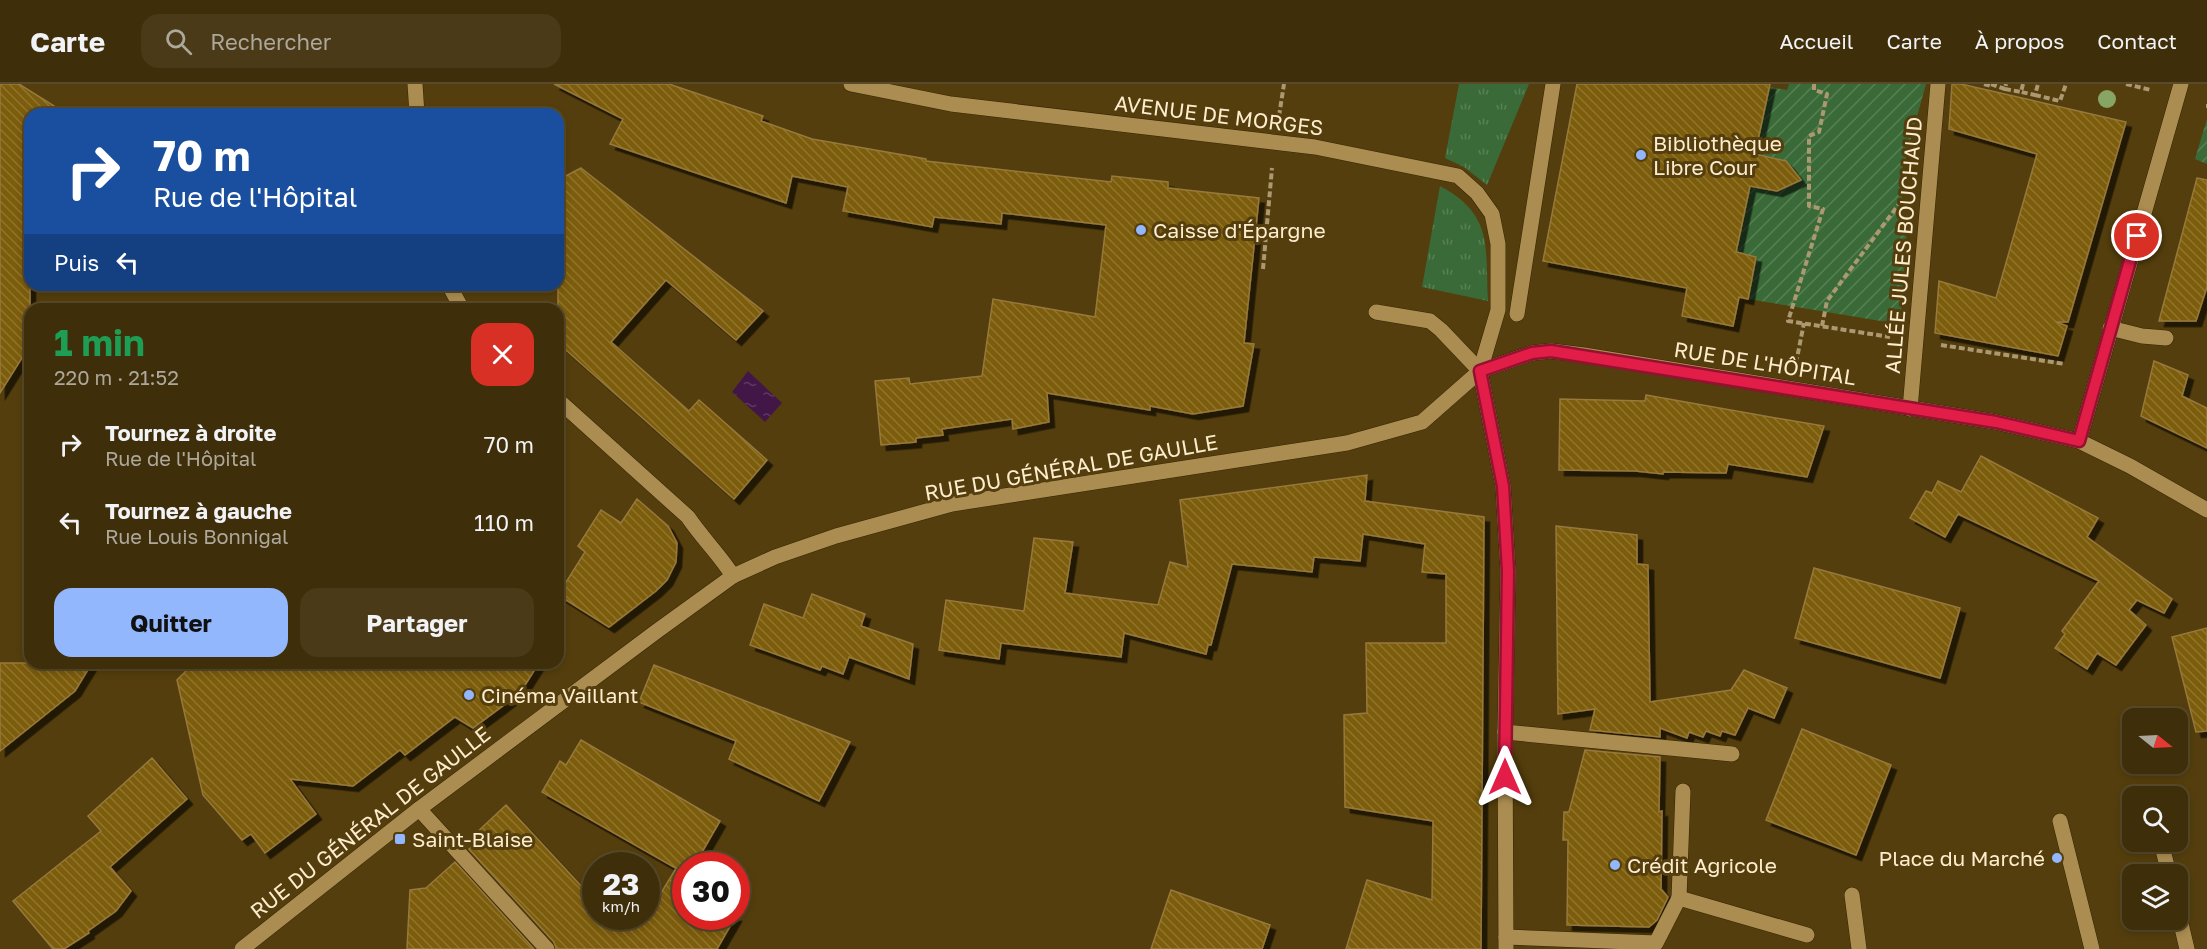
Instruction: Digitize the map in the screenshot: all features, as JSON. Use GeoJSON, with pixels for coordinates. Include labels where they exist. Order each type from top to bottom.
{"type":"FeatureCollection","features":[{"type":"Feature","properties":{"kind":"street"},"geometry":{"type":"LineString","coordinates":[[415,84],[417,108]]}},
{"type":"Feature","properties":{"kind":"street","name":"AVENUE DE MORGES"},"geometry":{"type":"LineString","coordinates":[[851,84],[951,104],[1276,142],[1458,176],[1478,193],[1492,214],[1498,244],[1498,310],[1480,371]]}},
{"type":"Feature","properties":{"kind":"street"},"geometry":{"type":"LineString","coordinates":[[1517,314],[1553,84]]}},
{"type":"Feature","properties":{"kind":"street","name":"ALLÉE JULES BOUCHAUD"},"geometry":{"type":"LineString","coordinates":[[1910,409],[1938,84]]}},
{"type":"Feature","properties":{"kind":"street"},"geometry":{"type":"LineString","coordinates":[[2079,441],[2181,84]]}},
{"type":"Feature","properties":{"kind":"street"},"geometry":{"type":"LineString","coordinates":[[1376,312],[1430,321],[1480,371],[1503,486],[1508,571],[1505,732],[1506,943],[1656,943],[1679,898],[1683,791]]}},
{"type":"Feature","properties":{"kind":"street"},"geometry":{"type":"LineString","coordinates":[[2110,328],[2142,336],[2166,338]]}},
{"type":"Feature","properties":{"kind":"street","name":"RUE DE L'HÔPITAL"},"geometry":{"type":"LineString","coordinates":[[1480,371],[1532,353],[1551,351],[1996,422],[2079,441],[2130,466],[2207,510]]}},
{"type":"Feature","properties":{"kind":"street","name":"RUE DU GÉNÉRAL DE GAULLE"},"geometry":{"type":"LineString","coordinates":[[242,949],[419,809],[657,630],[733,576],[775,557],[836,536],[952,504],[1347,443],[1422,422],[1480,371]]}},
{"type":"Feature","properties":{"kind":"street"},"geometry":{"type":"LineString","coordinates":[[564,405],[688,517],[733,576]]}},
{"type":"Feature","properties":{"kind":"street"},"geometry":{"type":"LineString","coordinates":[[1505,732],[1732,754]]}},
{"type":"Feature","properties":{"kind":"street"},"geometry":{"type":"LineString","coordinates":[[419,809],[547,949]]}},
{"type":"Feature","properties":{"kind":"street"},"geometry":{"type":"LineString","coordinates":[[2060,821],[2092,949]]}},
{"type":"Feature","properties":{"kind":"street"},"geometry":{"type":"LineString","coordinates":[[1852,896],[1859,949]]}},
{"type":"Feature","properties":{"kind":"street"},"geometry":{"type":"LineString","coordinates":[[1679,898],[1807,935]]}},
{"type":"Feature","properties":{"kind":"street"},"geometry":{"type":"LineString","coordinates":[[2182,930],[2187,949]]}},
{"type":"Feature","properties":{"kind":"path"},"geometry":{"type":"LineString","coordinates":[[1277,126],[1284,84]]}},
{"type":"Feature","properties":{"kind":"path"},"geometry":{"type":"LineString","coordinates":[[1814,84],[1814,90],[1827,94],[1819,132],[1809,136],[1809,206],[1822,209],[1788,321],[2065,364]]}},
{"type":"Feature","properties":{"kind":"path"},"geometry":{"type":"LineString","coordinates":[[1984,84],[2006,86],[2021,92],[2060,100],[2066,84]]}},
{"type":"Feature","properties":{"kind":"path"},"geometry":{"type":"LineString","coordinates":[[2021,92],[2023,84]]}},
{"type":"Feature","properties":{"kind":"path"},"geometry":{"type":"LineString","coordinates":[[2035,95],[2038,84]]}},
{"type":"Feature","properties":{"kind":"path"},"geometry":{"type":"LineString","coordinates":[[2126,84],[2156,92]]}},
{"type":"Feature","properties":{"kind":"path"},"geometry":{"type":"LineString","coordinates":[[1263,269],[1272,168]]}},
{"type":"Feature","properties":{"kind":"path"},"geometry":{"type":"LineString","coordinates":[[1821,326],[1827,301],[1897,206],[1928,190]]}},
{"type":"Feature","properties":{"kind":"path"},"geometry":{"type":"LineString","coordinates":[[1796,366],[1804,323]]}},
{"type":"Feature","properties":{"kind":"green space"},"geometry":{"type":"Polygon","coordinates":[[[1459,84],[1529,84],[1487,185],[1464,167],[1445,158],[1459,84]]]}},
{"type":"Feature","properties":{"kind":"green space"},"geometry":{"type":"Polygon","coordinates":[[[1789,84],[1926,84],[1900,178],[1909,263],[1899,324],[1748,299],[1756,257],[1736,252],[1750,186],[1777,192],[1779,187],[1785,188],[1794,183],[1795,173],[1790,166],[1784,164],[1784,160],[1755,154],[1769,87],[1787,90],[1789,84]]]}},
{"type":"Feature","properties":{"kind":"green space"},"geometry":{"type":"Polygon","coordinates":[[[2207,119],[2207,164],[2195,159],[2207,119]]]}},
{"type":"Feature","properties":{"kind":"green space"},"geometry":{"type":"Polygon","coordinates":[[[1440,186],[1457,197],[1470,209],[1478,221],[1486,249],[1488,301],[1422,287],[1440,186]]]}},
{"type":"Feature","properties":{"kind":"water"},"geometry":{"type":"Polygon","coordinates":[[[748,371],[782,403],[765,422],[732,392],[748,371]]]}},
{"type":"Feature","properties":{"kind":"building"},"geometry":{"type":"Polygon","coordinates":[[[0,84],[19,84],[57,108],[24,108],[24,291],[30,291],[30,303],[24,303],[24,355],[0,393],[0,84]]]}},
{"type":"Feature","properties":{"kind":"building"},"geometry":{"type":"Polygon","coordinates":[[[554,84],[669,84],[763,116],[761,121],[812,139],[926,159],[926,161],[1111,182],[1112,176],[1168,182],[1168,188],[1259,198],[1244,343],[1254,344],[1243,406],[1193,414],[1150,406],[1150,410],[1047,393],[1049,422],[1013,429],[1012,419],[942,429],[943,435],[916,438],[916,442],[881,445],[875,381],[909,378],[910,384],[982,376],[993,299],[1095,317],[1106,225],[1002,213],[1001,224],[934,217],[932,227],[843,211],[848,187],[792,176],[786,203],[610,144],[623,119],[554,84]]]}},
{"type":"Feature","properties":{"kind":"building"},"geometry":{"type":"Polygon","coordinates":[[[1577,84],[1770,84],[1755,154],[1786,161],[1801,180],[1777,191],[1750,186],[1736,252],[1756,257],[1748,299],[1739,297],[1733,326],[1682,316],[1687,288],[1543,261],[1577,84]]]}},
{"type":"Feature","properties":{"kind":"building"},"geometry":{"type":"Polygon","coordinates":[[[1952,84],[1961,84],[2126,122],[2068,322],[2056,322],[2067,326],[2058,356],[1935,333],[1939,281],[1996,298],[2037,154],[1949,129],[1952,84]]]}},
{"type":"Feature","properties":{"kind":"building"},"geometry":{"type":"Polygon","coordinates":[[[581,168],[763,311],[736,340],[666,280],[611,342],[689,411],[699,400],[767,460],[734,499],[564,348],[564,303],[558,303],[558,291],[564,291],[564,177],[581,168]]]}},
{"type":"Feature","properties":{"kind":"building"},"geometry":{"type":"Polygon","coordinates":[[[2197,178],[2207,180],[2207,287],[2196,321],[2159,321],[2197,178]]]}},
{"type":"Feature","properties":{"kind":"building"},"geometry":{"type":"Polygon","coordinates":[[[2154,361],[2188,375],[2182,396],[2207,408],[2207,448],[2141,416],[2154,361]]]}},
{"type":"Feature","properties":{"kind":"building"},"geometry":{"type":"Polygon","coordinates":[[[1646,395],[1824,426],[1807,477],[1728,464],[1726,473],[1663,472],[1663,474],[1635,471],[1559,470],[1560,399],[1645,401],[1646,395]]]}},
{"type":"Feature","properties":{"kind":"building"},"geometry":{"type":"Polygon","coordinates":[[[1981,456],[2098,518],[2087,537],[2172,599],[2164,613],[2137,600],[2129,610],[2146,625],[2116,665],[2097,653],[2087,669],[2055,648],[2065,634],[2062,631],[2099,581],[1958,514],[1945,537],[1910,518],[1926,491],[1932,493],[1938,481],[1961,492],[1981,456]]]}},
{"type":"Feature","properties":{"kind":"building"},"geometry":{"type":"Polygon","coordinates":[[[1367,475],[1365,501],[1484,517],[1481,949],[1346,949],[1367,880],[1432,900],[1433,821],[1345,807],[1344,715],[1367,713],[1366,643],[1446,643],[1446,574],[1422,572],[1425,544],[1363,534],[1360,561],[1314,557],[1312,572],[1232,564],[1211,645],[1208,645],[1206,654],[1124,633],[1121,657],[1001,643],[999,659],[939,650],[946,600],[1024,611],[1034,538],[1073,542],[1065,593],[1158,605],[1170,562],[1188,567],[1180,500],[1367,475]]]}},
{"type":"Feature","properties":{"kind":"building"},"geometry":{"type":"Polygon","coordinates":[[[637,499],[668,526],[677,543],[676,562],[667,580],[656,591],[609,627],[564,599],[564,585],[585,552],[578,546],[601,510],[621,523],[637,499]]]}},
{"type":"Feature","properties":{"kind":"building"},"geometry":{"type":"Polygon","coordinates":[[[1556,526],[1637,535],[1637,564],[1648,565],[1650,702],[1731,690],[1744,670],[1787,688],[1774,718],[1748,708],[1735,735],[1722,731],[1720,736],[1706,731],[1703,737],[1689,732],[1687,738],[1660,728],[1660,737],[1590,730],[1595,709],[1558,714],[1556,526]]]}},
{"type":"Feature","properties":{"kind":"building"},"geometry":{"type":"Polygon","coordinates":[[[1814,568],[1960,608],[1940,678],[1795,638],[1814,568]]]}},
{"type":"Feature","properties":{"kind":"building"},"geometry":{"type":"Polygon","coordinates":[[[812,594],[865,614],[861,626],[913,644],[909,679],[849,657],[843,674],[822,666],[820,670],[750,645],[764,604],[803,618],[812,594]]]}},
{"type":"Feature","properties":{"kind":"building"},"geometry":{"type":"Polygon","coordinates":[[[2207,628],[2207,731],[2196,732],[2172,637],[2207,628]]]}},
{"type":"Feature","properties":{"kind":"building"},"geometry":{"type":"Polygon","coordinates":[[[0,663],[24,663],[24,669],[88,669],[75,691],[0,751],[0,663]]]}},
{"type":"Feature","properties":{"kind":"building"},"geometry":{"type":"Polygon","coordinates":[[[654,665],[850,742],[819,801],[729,759],[736,741],[639,702],[654,665]]]}},
{"type":"Feature","properties":{"kind":"building"},"geometry":{"type":"Polygon","coordinates":[[[188,669],[535,669],[520,693],[473,728],[455,717],[405,755],[400,750],[353,786],[290,779],[316,814],[265,853],[251,834],[242,840],[203,795],[177,680],[188,669]]]}},
{"type":"Feature","properties":{"kind":"building"},"geometry":{"type":"Polygon","coordinates":[[[1802,729],[1891,765],[1856,855],[1766,820],[1802,729]]]}},
{"type":"Feature","properties":{"kind":"building"},"geometry":{"type":"Polygon","coordinates":[[[581,740],[720,821],[702,852],[672,852],[672,866],[660,859],[660,852],[647,852],[542,792],[560,761],[566,765],[581,740]]]}},
{"type":"Feature","properties":{"kind":"building","name":"Crédit Agricole"},"geometry":{"type":"Polygon","coordinates":[[[1585,750],[1660,757],[1661,889],[1668,897],[1657,920],[1649,927],[1567,925],[1568,840],[1563,840],[1564,812],[1569,812],[1585,750]]]}},
{"type":"Feature","properties":{"kind":"building"},"geometry":{"type":"Polygon","coordinates":[[[152,758],[187,799],[110,867],[131,891],[116,911],[88,931],[89,933],[64,949],[53,949],[13,901],[101,831],[88,816],[152,758]]]}},
{"type":"Feature","properties":{"kind":"building"},"geometry":{"type":"Polygon","coordinates":[[[506,805],[582,887],[582,930],[660,930],[660,895],[672,875],[672,930],[728,930],[717,949],[556,949],[554,942],[469,849],[478,842],[473,836],[506,805]]]}},
{"type":"Feature","properties":{"kind":"building"},"geometry":{"type":"Polygon","coordinates":[[[455,862],[534,949],[407,949],[410,890],[426,888],[455,862]]]}},
{"type":"Feature","properties":{"kind":"building"},"geometry":{"type":"Polygon","coordinates":[[[1171,890],[1270,925],[1262,949],[1151,949],[1171,890]]]}},
{"type":"Feature","properties":{"kind":"place","name":"Bibliothèque Libre Cour"},"geometry":{"type":"Point","coordinates":[1641,155]}},
{"type":"Feature","properties":{"kind":"place","name":"Caisse d'Épargne"},"geometry":{"type":"Point","coordinates":[1141,230]}},
{"type":"Feature","properties":{"kind":"place","name":"Cinéma Vaillant"},"geometry":{"type":"Point","coordinates":[469,695]}},
{"type":"Feature","properties":{"kind":"place","name":"Saint-Blaise"},"geometry":{"type":"Point","coordinates":[400,839]}},
{"type":"Feature","properties":{"kind":"place","name":"Place du Marché"},"geometry":{"type":"Point","coordinates":[2057,858]}},
{"type":"Feature","properties":{"kind":"place","name":"Crédit Agricole"},"geometry":{"type":"Point","coordinates":[1615,865]}},
{"type":"Feature","properties":{"kind":"route"},"geometry":{"type":"LineString","coordinates":[[1505,777],[1508,571],[1503,486],[1480,371],[1513,358],[1551,351],[1996,422],[2079,441],[2137,236]]}}]}
